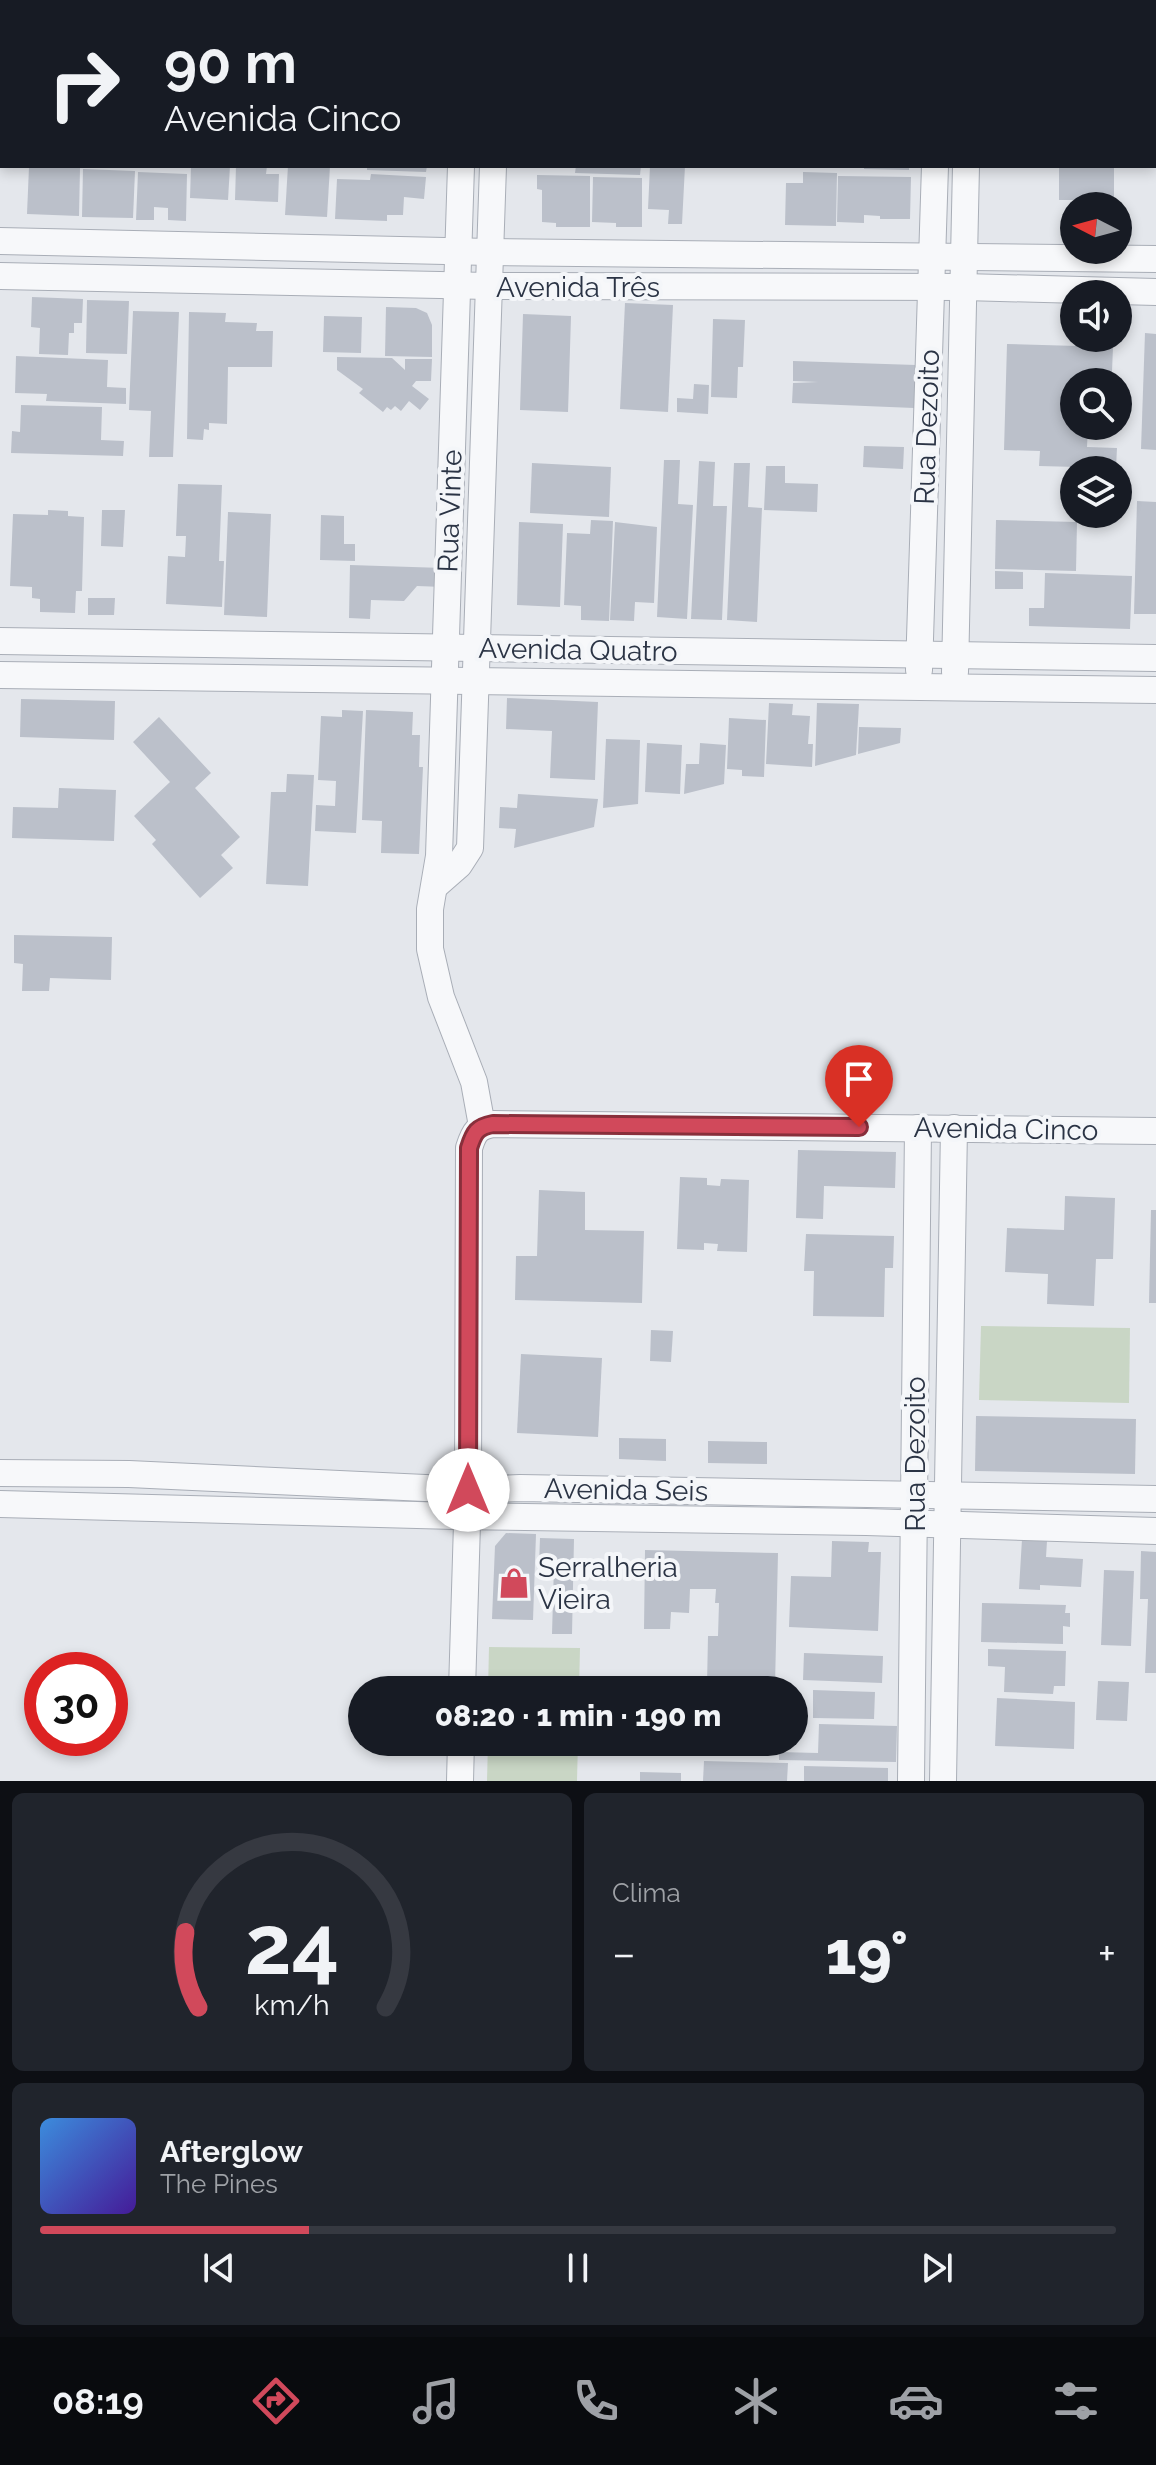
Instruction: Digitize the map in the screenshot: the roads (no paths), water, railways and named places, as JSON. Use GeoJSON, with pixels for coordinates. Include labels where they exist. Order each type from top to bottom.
{"type":"FeatureCollection","features":[{"type":"Feature","properties":{"kind":"street","name":"Rua Vinte"},"geometry":{"type":"LineString","coordinates":[[461,168],[439,856],[428,929],[434,974],[474,1082],[478,1129]]}},
{"type":"Feature","properties":{"kind":"street","name":"Rua Vinte"},"geometry":{"type":"LineString","coordinates":[[435,886],[459,865],[470,848],[493,168]]}},
{"type":"Feature","properties":{"kind":"street","name":"Rua Dezoito"},"geometry":{"type":"LineString","coordinates":[[919,687],[935,168]]}},
{"type":"Feature","properties":{"kind":"street","name":"Rua Dezoito"},"geometry":{"type":"LineString","coordinates":[[955,687],[966,168]]}},
{"type":"Feature","properties":{"kind":"street","name":"Avenida Três"},"geometry":{"type":"LineString","coordinates":[[0,241],[490,252],[1156,259]]}},
{"type":"Feature","properties":{"kind":"street","name":"Avenida Três"},"geometry":{"type":"LineString","coordinates":[[0,276],[489,286],[964,287],[1156,292]]}},
{"type":"Feature","properties":{"kind":"street","name":"Avenida Quatro"},"geometry":{"type":"LineString","coordinates":[[0,641],[1156,658]]}},
{"type":"Feature","properties":{"kind":"street","name":"Avenida Quatro"},"geometry":{"type":"LineString","coordinates":[[0,675],[1156,690]]}},
{"type":"Feature","properties":{"kind":"street","name":"Avenida Cinco"},"geometry":{"type":"LineString","coordinates":[[478,1129],[493,1124],[1156,1131]]}},
{"type":"Feature","properties":{"kind":"street","name":"Rua Dezoito"},"geometry":{"type":"LineString","coordinates":[[911,1781],[918,1128]]}},
{"type":"Feature","properties":{"kind":"street","name":"Rua Dezoito"},"geometry":{"type":"LineString","coordinates":[[943,1781],[954,1128]]}},
{"type":"Feature","properties":{"kind":"street"},"geometry":{"type":"LineString","coordinates":[[462,1676],[468,1503],[469,1148],[478,1129]]}},
{"type":"Feature","properties":{"kind":"street","name":"Avenida Seis"},"geometry":{"type":"LineString","coordinates":[[0,1473],[129,1474],[468,1503],[946,1525],[1156,1531]]}},
{"type":"Feature","properties":{"kind":"street","name":"Avenida Seis"},"geometry":{"type":"LineString","coordinates":[[0,1504],[468,1503],[520,1488],[1156,1499]]}},
{"type":"Feature","properties":{"kind":"street"},"geometry":{"type":"LineString","coordinates":[[460,1781],[461,1756]]}},
{"type":"Feature","properties":{"kind":"place","name":"Serralheria Vieira"},"geometry":{"type":"Point","coordinates":[514,1583]}}]}
